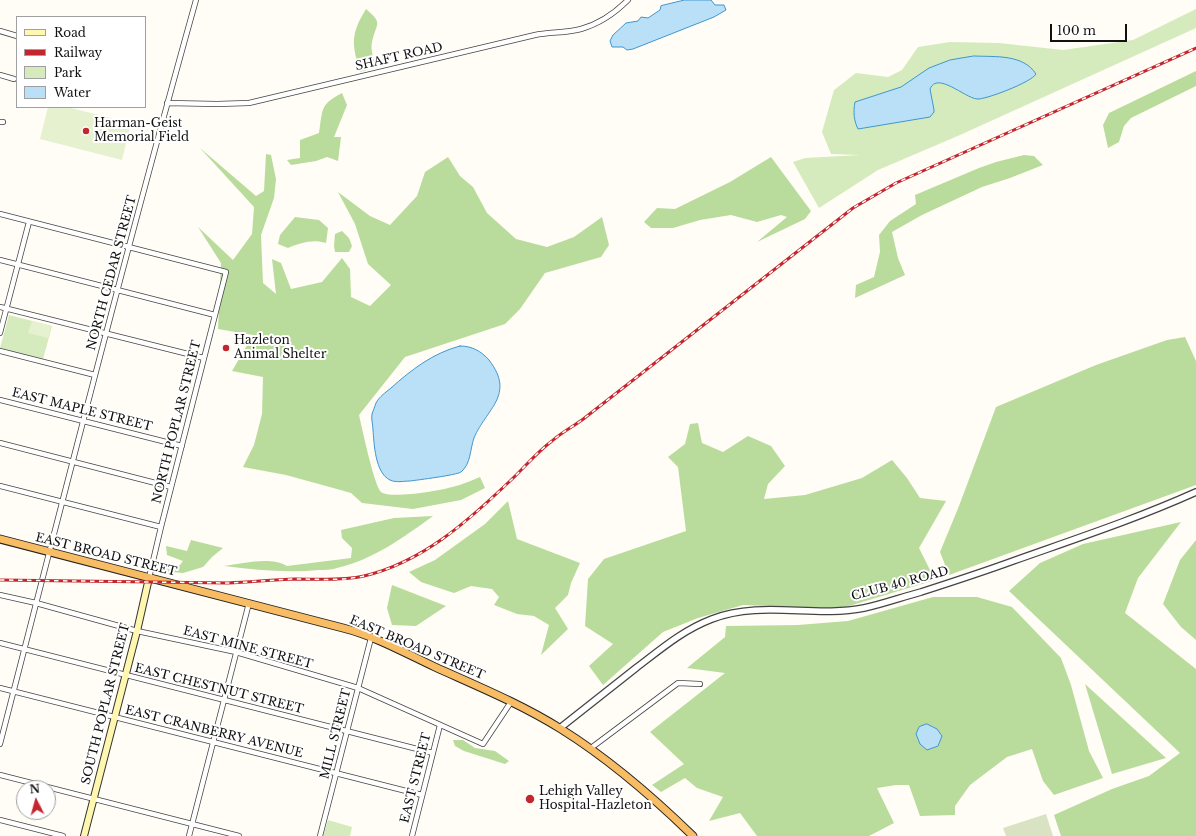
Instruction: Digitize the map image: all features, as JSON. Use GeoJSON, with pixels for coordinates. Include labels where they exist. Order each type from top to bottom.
{"type":"FeatureCollection","features":[{"type":"Feature","properties":{"kind":"highway","name":"EAST BROAD STREET"},"geometry":{"type":"LineString","coordinates":[[0,539],[249,603],[350,630],[371,638],[511,702],[560,728],[591,748],[665,809],[693,836]]}},
{"type":"Feature","properties":{"kind":"main road","name":"SOUTH POPLAR STREET"},"geometry":{"type":"LineString","coordinates":[[84,836],[137,631],[149,578]]}},
{"type":"Feature","properties":{"kind":"street","name":"NORTH CEDAR STREET"},"geometry":{"type":"LineString","coordinates":[[0,744],[48,552],[63,502],[117,290],[196,0]]}},
{"type":"Feature","properties":{"kind":"street","name":"SHAFT ROAD"},"geometry":{"type":"LineString","coordinates":[[167,103],[249,103],[535,35],[579,29],[596,24],[628,0]]}},
{"type":"Feature","properties":{"kind":"street"},"geometry":{"type":"LineString","coordinates":[[0,31],[16,36]]}},
{"type":"Feature","properties":{"kind":"street"},"geometry":{"type":"LineString","coordinates":[[0,75],[14,79]]}},
{"type":"Feature","properties":{"kind":"street"},"geometry":{"type":"LineString","coordinates":[[0,214],[129,248]]}},
{"type":"Feature","properties":{"kind":"street"},"geometry":{"type":"LineString","coordinates":[[0,333],[29,222]]}},
{"type":"Feature","properties":{"kind":"street","name":"NORTH POPLAR STREET"},"geometry":{"type":"LineString","coordinates":[[129,248],[226,272],[149,578]]}},
{"type":"Feature","properties":{"kind":"street"},"geometry":{"type":"LineString","coordinates":[[0,260],[215,315]]}},
{"type":"Feature","properties":{"kind":"street"},"geometry":{"type":"LineString","coordinates":[[0,307],[204,358]]}},
{"type":"Feature","properties":{"kind":"street"},"geometry":{"type":"LineString","coordinates":[[0,351],[95,376]]}},
{"type":"Feature","properties":{"kind":"street","name":"EAST MAPLE STREET"},"geometry":{"type":"LineString","coordinates":[[0,400],[182,446]]}},
{"type":"Feature","properties":{"kind":"street"},"geometry":{"type":"LineString","coordinates":[[0,443],[171,487]]}},
{"type":"Feature","properties":{"kind":"street"},"geometry":{"type":"LineString","coordinates":[[0,486],[161,527]]}},
{"type":"Feature","properties":{"kind":"street","name":"CLUB 40 ROAD"},"geometry":{"type":"LineString","coordinates":[[560,728],[678,635],[711,619],[733,613],[756,610],[782,609],[834,611],[863,608],[892,601],[966,578],[1121,523],[1154,511],[1196,492]]}},
{"type":"Feature","properties":{"kind":"street","name":"EAST MINE STREET"},"geometry":{"type":"LineString","coordinates":[[0,596],[36,603],[137,631],[236,652],[358,688],[483,744],[511,702]]}},
{"type":"Feature","properties":{"kind":"street"},"geometry":{"type":"LineString","coordinates":[[189,836],[249,603]]}},
{"type":"Feature","properties":{"kind":"street","name":"MILL STREET"},"geometry":{"type":"LineString","coordinates":[[320,836],[371,638]]}},
{"type":"Feature","properties":{"kind":"street","name":"EAST CHESTNUT STREET"},"geometry":{"type":"LineString","coordinates":[[0,643],[433,754]]}},
{"type":"Feature","properties":{"kind":"street"},"geometry":{"type":"LineString","coordinates":[[591,748],[678,683],[700,684]]}},
{"type":"Feature","properties":{"kind":"street","name":"EAST CRANBERRY AVENUE"},"geometry":{"type":"LineString","coordinates":[[0,688],[422,795]]}},
{"type":"Feature","properties":{"kind":"street","name":"EAST STREET"},"geometry":{"type":"LineString","coordinates":[[412,836],[440,725]]}},
{"type":"Feature","properties":{"kind":"street"},"geometry":{"type":"LineString","coordinates":[[0,775],[239,836]]}},
{"type":"Feature","properties":{"kind":"street"},"geometry":{"type":"LineString","coordinates":[[0,820],[63,836]]}},
{"type":"Feature","properties":{"kind":"green space"},"geometry":{"type":"Polygon","coordinates":[[[366,9],[377,21],[377,27],[372,45],[372,55],[376,67],[360,72],[355,54],[354,40],[357,26],[366,9]]]}},
{"type":"Feature","properties":{"kind":"green space"},"geometry":{"type":"Polygon","coordinates":[[[1196,9],[1196,28],[960,135],[878,170],[819,208],[793,162],[805,158],[860,155],[831,154],[822,132],[834,90],[856,73],[888,77],[902,70],[918,47],[950,42],[999,43],[1063,50],[1133,40],[1196,9]]]}},
{"type":"Feature","properties":{"kind":"green space"},"geometry":{"type":"Polygon","coordinates":[[[1196,71],[1196,86],[1131,118],[1124,126],[1119,142],[1108,148],[1103,125],[1109,113],[1196,71]]]}},
{"type":"Feature","properties":{"kind":"green space"},"geometry":{"type":"Polygon","coordinates":[[[342,93],[347,105],[334,137],[341,137],[338,161],[327,157],[316,161],[291,165],[287,160],[300,158],[300,140],[319,133],[323,109],[329,101],[342,93]]]}},
{"type":"Feature","properties":{"kind":"green space","name":"Harman-Geist Memorial Field"},"geometry":{"type":"Polygon","coordinates":[[[48,108],[71,108],[131,123],[122,160],[40,139],[48,108]]]}},
{"type":"Feature","properties":{"kind":"green space"},"geometry":{"type":"Polygon","coordinates":[[[200,148],[256,196],[264,191],[266,154],[271,155],[276,179],[274,198],[261,235],[263,283],[276,294],[272,259],[281,263],[291,289],[322,282],[342,258],[350,269],[351,297],[370,306],[391,285],[368,264],[355,224],[338,192],[370,216],[390,225],[417,196],[425,172],[448,157],[460,176],[473,187],[487,213],[516,239],[547,247],[574,237],[602,217],[609,245],[601,257],[545,273],[520,309],[505,324],[405,357],[359,415],[375,479],[381,492],[386,494],[403,495],[424,492],[456,486],[480,477],[485,488],[461,500],[413,509],[362,503],[351,493],[286,475],[243,467],[254,445],[262,414],[263,377],[232,371],[253,335],[218,329],[221,263],[198,227],[233,260],[252,234],[254,207],[200,148]]]}},
{"type":"Feature","properties":{"kind":"green space"},"geometry":{"type":"Polygon","coordinates":[[[1024,155],[1034,156],[1043,165],[982,187],[922,215],[892,232],[898,258],[905,275],[855,298],[856,285],[874,277],[880,252],[879,235],[890,221],[916,204],[915,195],[979,168],[1024,155]]]}},
{"type":"Feature","properties":{"kind":"green space"},"geometry":{"type":"Polygon","coordinates":[[[771,157],[811,211],[805,219],[757,242],[787,217],[781,215],[757,222],[731,215],[700,220],[673,228],[651,228],[644,222],[657,208],[675,209],[730,182],[771,157]]]}},
{"type":"Feature","properties":{"kind":"green space"},"geometry":{"type":"Polygon","coordinates":[[[295,217],[319,220],[328,228],[326,243],[302,243],[288,248],[278,244],[280,235],[295,217]]]}},
{"type":"Feature","properties":{"kind":"green space"},"geometry":{"type":"Polygon","coordinates":[[[342,231],[349,238],[352,246],[349,252],[335,252],[335,234],[342,231]]]}},
{"type":"Feature","properties":{"kind":"green space"},"geometry":{"type":"Polygon","coordinates":[[[9,315],[52,326],[43,359],[0,348],[9,315]]]}},
{"type":"Feature","properties":{"kind":"green space"},"geometry":{"type":"Polygon","coordinates":[[[32,321],[51,326],[48,338],[28,333],[32,321]]]}},
{"type":"Feature","properties":{"kind":"green space"},"geometry":{"type":"Polygon","coordinates":[[[1185,337],[1196,361],[1196,485],[949,575],[940,552],[996,407],[1096,365],[1167,340],[1185,337]]]}},
{"type":"Feature","properties":{"kind":"green space"},"geometry":{"type":"Polygon","coordinates":[[[698,423],[702,443],[723,452],[748,436],[771,446],[785,466],[768,484],[764,499],[805,495],[862,478],[892,460],[907,478],[920,498],[946,501],[919,548],[935,580],[839,609],[743,605],[698,618],[663,632],[603,685],[589,666],[613,644],[585,626],[588,579],[604,559],[686,531],[678,467],[668,457],[685,444],[690,424],[698,423]]]}},
{"type":"Feature","properties":{"kind":"green space"},"geometry":{"type":"Polygon","coordinates":[[[508,501],[517,539],[580,563],[571,583],[568,595],[555,608],[568,629],[541,655],[549,625],[534,616],[517,614],[494,605],[499,597],[492,589],[471,586],[454,593],[421,582],[409,572],[435,560],[485,524],[508,501]]]}},
{"type":"Feature","properties":{"kind":"green space"},"geometry":{"type":"Polygon","coordinates":[[[433,516],[376,554],[335,569],[283,571],[224,566],[264,561],[280,563],[287,566],[351,558],[352,548],[342,538],[341,530],[394,518],[433,516]]]}},
{"type":"Feature","properties":{"kind":"green space"},"geometry":{"type":"Polygon","coordinates":[[[1181,522],[1138,578],[1125,613],[1196,669],[1196,836],[1061,836],[1054,815],[1112,789],[1149,776],[1180,753],[1009,591],[1040,563],[1083,544],[1181,522]]]}},
{"type":"Feature","properties":{"kind":"green space"},"geometry":{"type":"Polygon","coordinates":[[[191,540],[223,548],[203,567],[183,573],[159,571],[159,565],[180,565],[183,561],[167,555],[166,546],[187,551],[191,540]]]}},
{"type":"Feature","properties":{"kind":"green space"},"geometry":{"type":"Polygon","coordinates":[[[1196,540],[1196,640],[1181,627],[1163,604],[1180,560],[1196,540]]]}},
{"type":"Feature","properties":{"kind":"green space"},"geometry":{"type":"Polygon","coordinates":[[[392,585],[446,606],[416,626],[392,625],[387,608],[392,585]]]}},
{"type":"Feature","properties":{"kind":"green space"},"geometry":{"type":"Polygon","coordinates":[[[933,597],[977,597],[1012,607],[1061,658],[1071,685],[1089,751],[1103,778],[1054,795],[1043,781],[1032,749],[1007,757],[970,785],[955,806],[955,815],[920,816],[909,785],[896,785],[877,788],[894,823],[869,836],[757,836],[740,813],[709,821],[723,797],[697,788],[685,778],[661,792],[652,785],[684,764],[650,732],[725,673],[687,668],[725,637],[726,626],[798,625],[848,621],[933,597]]]}},
{"type":"Feature","properties":{"kind":"green space"},"geometry":{"type":"Polygon","coordinates":[[[1085,684],[1166,758],[1112,774],[1085,684]]]}},
{"type":"Feature","properties":{"kind":"green space"},"geometry":{"type":"Polygon","coordinates":[[[453,740],[463,740],[475,748],[495,751],[509,761],[505,764],[464,751],[455,746],[453,740]]]}},
{"type":"Feature","properties":{"kind":"green space"},"geometry":{"type":"Polygon","coordinates":[[[1046,814],[1053,836],[1006,836],[1003,828],[1046,814]]]}},
{"type":"Feature","properties":{"kind":"green space"},"geometry":{"type":"Polygon","coordinates":[[[328,820],[352,827],[350,836],[323,836],[328,820]]]}},
{"type":"Feature","properties":{"kind":"water"},"geometry":{"type":"Polygon","coordinates":[[[685,0],[711,0],[715,5],[724,5],[726,10],[714,17],[633,49],[627,50],[623,47],[612,47],[610,41],[613,35],[626,23],[638,21],[641,17],[648,18],[660,10],[661,6],[685,0]]]}},
{"type":"Feature","properties":{"kind":"water"},"geometry":{"type":"Polygon","coordinates":[[[974,56],[1000,57],[1016,60],[1024,63],[1036,74],[1018,86],[982,99],[972,98],[945,84],[934,84],[930,89],[934,112],[930,117],[858,129],[854,116],[855,102],[901,87],[929,68],[950,60],[974,56]]]}},
{"type":"Feature","properties":{"kind":"water"},"geometry":{"type":"Polygon","coordinates":[[[460,346],[472,348],[486,357],[497,372],[500,383],[496,401],[474,438],[467,465],[461,472],[452,475],[410,481],[397,482],[390,480],[381,471],[376,457],[372,414],[376,403],[406,375],[423,363],[441,353],[460,346]]]}},
{"type":"Feature","properties":{"kind":"water"},"geometry":{"type":"Polygon","coordinates":[[[927,724],[937,729],[942,736],[938,746],[927,750],[920,744],[916,734],[919,727],[927,724]]]}},
{"type":"Feature","properties":{"kind":"railway"},"geometry":{"type":"LineString","coordinates":[[0,580],[228,583],[295,579],[338,579],[364,576],[385,570],[406,561],[425,550],[461,525],[494,496],[546,445],[582,420],[853,208],[896,183],[1196,48]]}},
{"type":"Feature","properties":{"kind":"place","name":"Harman-Geist Memorial Field"},"geometry":{"type":"Point","coordinates":[86,131]}},
{"type":"Feature","properties":{"kind":"place","name":"Hazleton Animal Shelter"},"geometry":{"type":"Point","coordinates":[226,348]}},
{"type":"Feature","properties":{"kind":"place","name":"Lehigh Valley Hospital-Hazleton"},"geometry":{"type":"Point","coordinates":[530,799]}}]}
